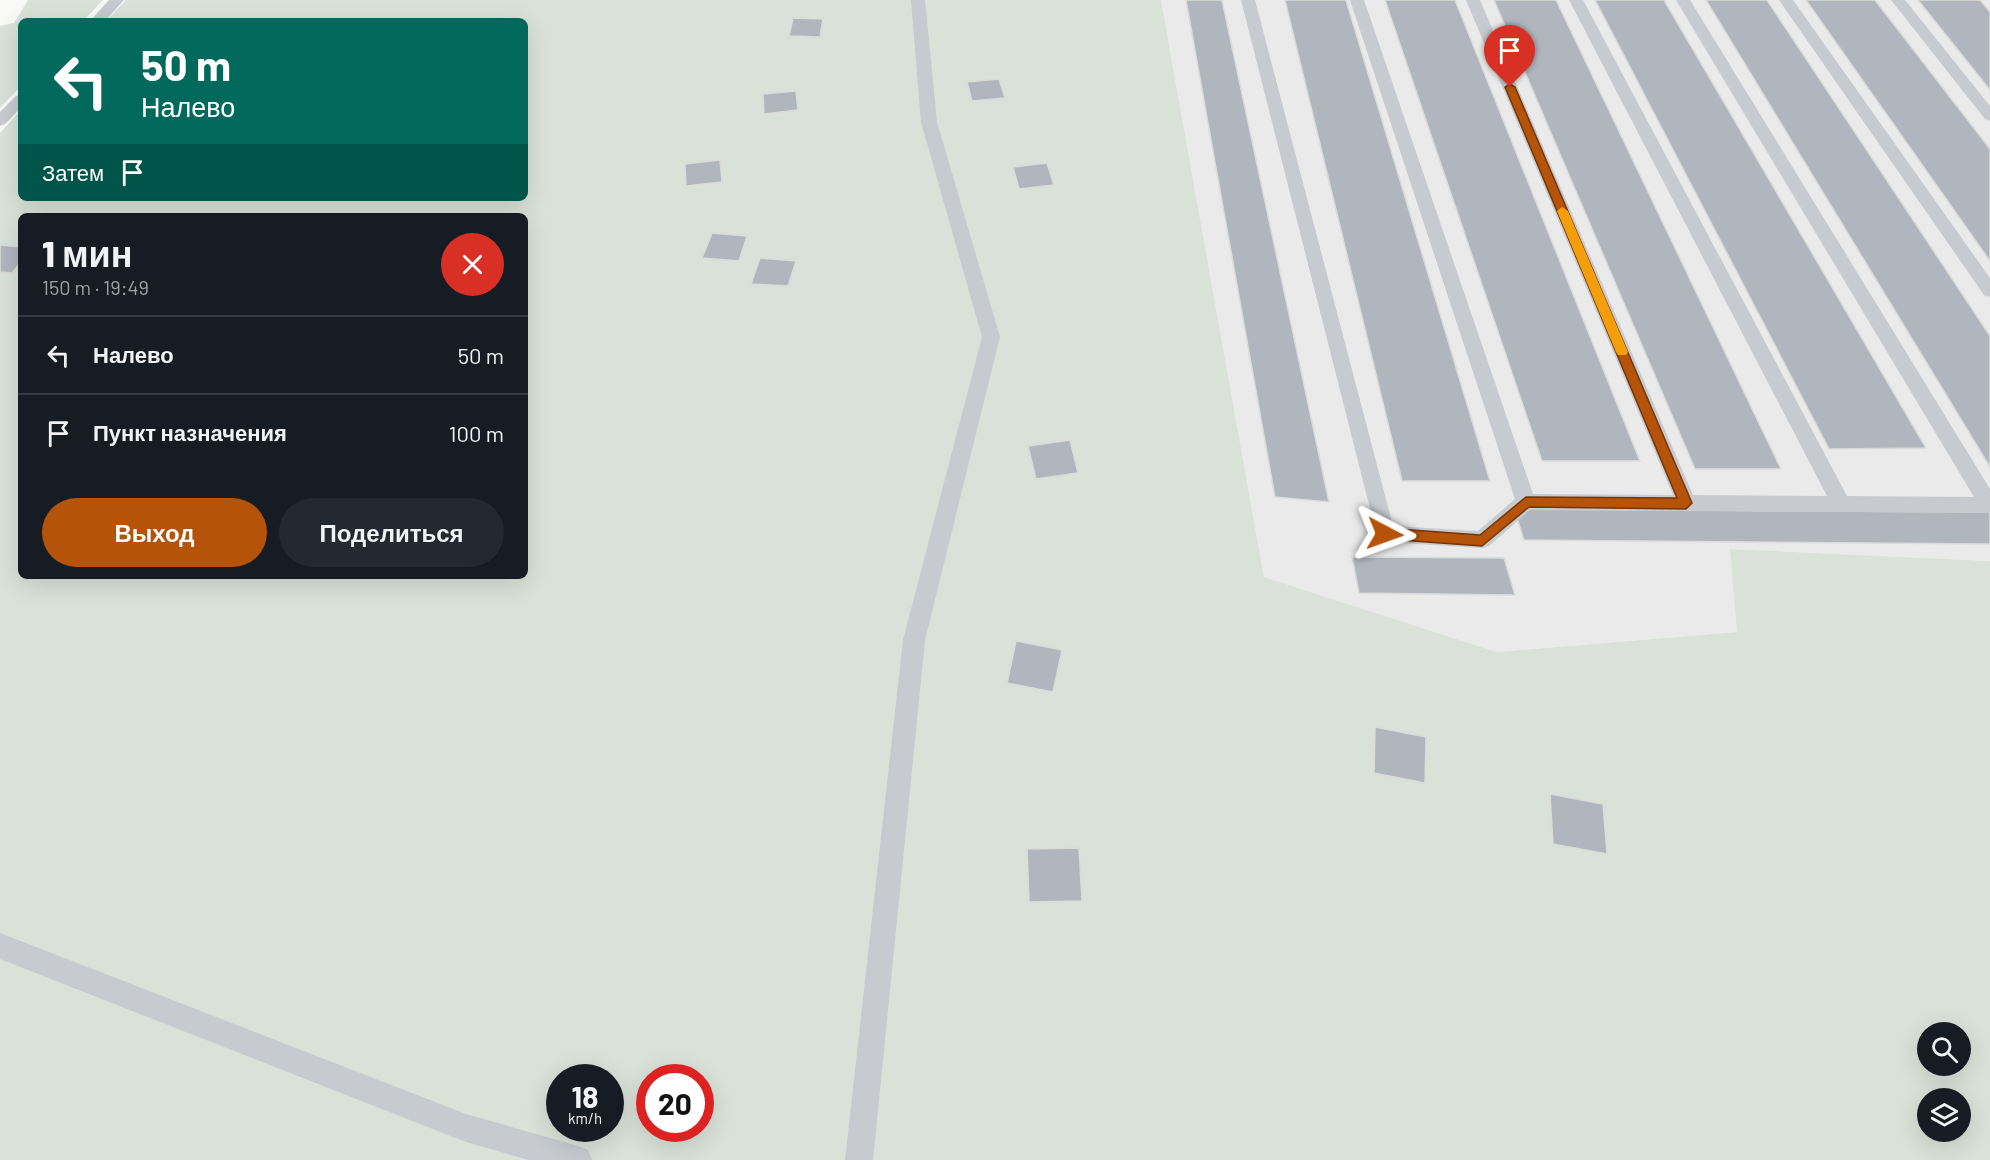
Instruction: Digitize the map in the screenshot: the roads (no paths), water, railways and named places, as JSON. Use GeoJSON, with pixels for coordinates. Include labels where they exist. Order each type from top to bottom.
{"type":"FeatureCollection","features":[{"type":"Feature","properties":{"kind":"lane"},"geometry":{"type":"LineString","coordinates":[[100,18],[117,0]]}},
{"type":"Feature","properties":{"kind":"lane"},"geometry":{"type":"LineString","coordinates":[[859,1160],[914,640],[991,337],[929,122],[918,0]]}},
{"type":"Feature","properties":{"kind":"lane"},"geometry":{"type":"LineString","coordinates":[[1248,0],[1385,534],[1482,540],[1526,502],[1990,505]]}},
{"type":"Feature","properties":{"kind":"lane"},"geometry":{"type":"LineString","coordinates":[[1357,0],[1526,502]]}},
{"type":"Feature","properties":{"kind":"lane"},"geometry":{"type":"LineString","coordinates":[[1473,0],[1686,503]]}},
{"type":"Feature","properties":{"kind":"lane"},"geometry":{"type":"LineString","coordinates":[[1576,0],[1841,504]]}},
{"type":"Feature","properties":{"kind":"lane"},"geometry":{"type":"LineString","coordinates":[[1683,0],[1990,505]]}},
{"type":"Feature","properties":{"kind":"lane"},"geometry":{"type":"LineString","coordinates":[[1786,0],[1990,291]]}},
{"type":"Feature","properties":{"kind":"lane"},"geometry":{"type":"LineString","coordinates":[[1898,0],[1990,116]]}},
{"type":"Feature","properties":{"kind":"lane"},"geometry":{"type":"LineString","coordinates":[[0,121],[18,102]]}},
{"type":"Feature","properties":{"kind":"lane"},"geometry":{"type":"LineString","coordinates":[[0,946],[466,1128],[578,1160]]}}]}
